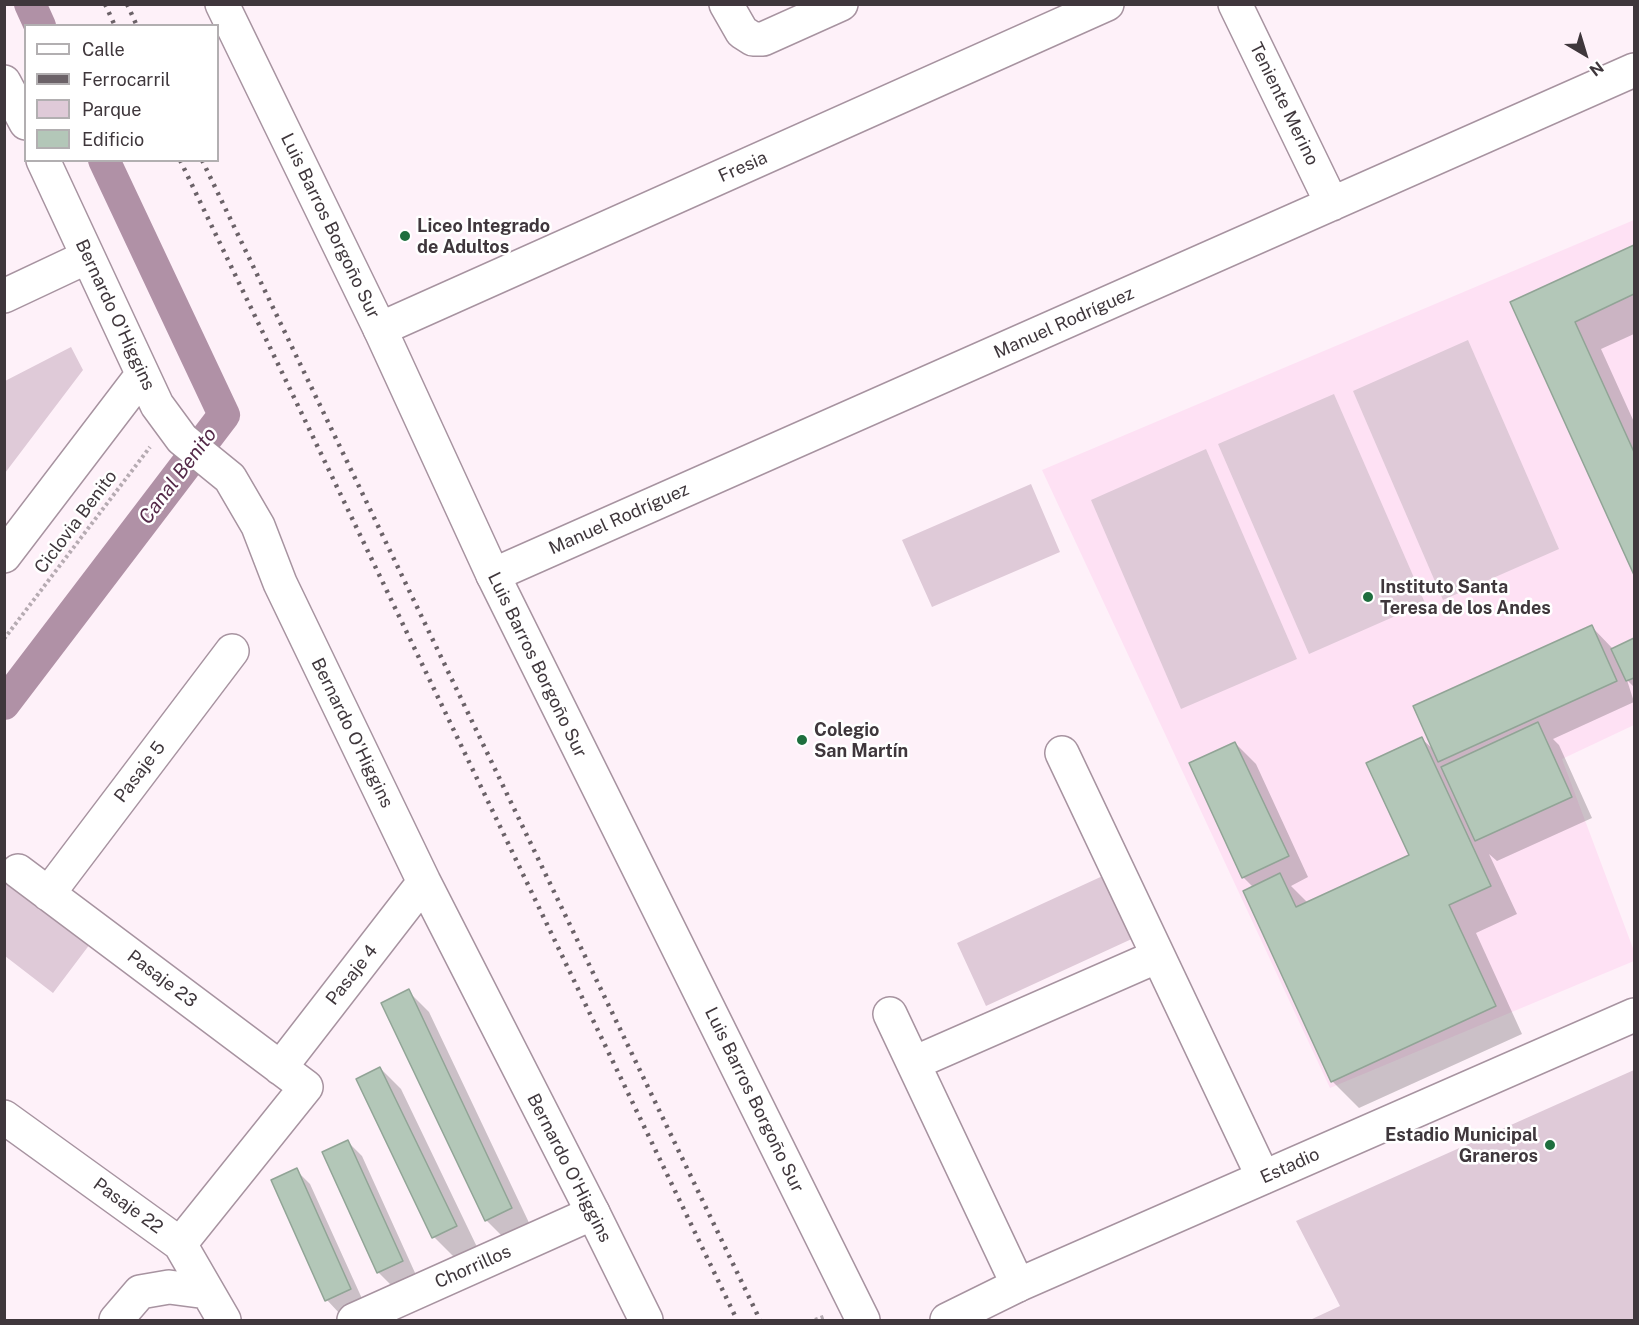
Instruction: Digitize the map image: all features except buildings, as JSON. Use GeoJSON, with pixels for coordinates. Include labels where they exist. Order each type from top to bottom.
{"type":"FeatureCollection","features":[{"type":"Feature","properties":{"kind":"street","name":"Luis Barros Borgoño Sur"},"geometry":{"type":"LineString","coordinates":[[222,4],[380,329],[493,575],[863,1320]]}},
{"type":"Feature","properties":{"kind":"street"},"geometry":{"type":"LineString","coordinates":[[726,4],[742,32],[753,39],[763,39],[842,4]]}},
{"type":"Feature","properties":{"kind":"street","name":"Fresia"},"geometry":{"type":"LineString","coordinates":[[380,329],[1107,4]]}},
{"type":"Feature","properties":{"kind":"street","name":"Teniente Merino"},"geometry":{"type":"LineString","coordinates":[[1235,4],[1332,204]]}},
{"type":"Feature","properties":{"kind":"street","name":"Manuel Rodríguez"},"geometry":{"type":"LineString","coordinates":[[493,575],[1635,70]]}},
{"type":"Feature","properties":{"kind":"street"},"geometry":{"type":"LineString","coordinates":[[7,89],[24,119]]}},
{"type":"Feature","properties":{"kind":"street","name":"Bernardo O'Higgins"},"geometry":{"type":"LineString","coordinates":[[44,162],[142,375],[176,430],[230,478],[258,526],[280,583],[424,882],[646,1320]]}},
{"type":"Feature","properties":{"kind":"street"},"geometry":{"type":"LineString","coordinates":[[4,296],[87,257]]}},
{"type":"Feature","properties":{"kind":"street"},"geometry":{"type":"LineString","coordinates":[[4,556],[142,375]]}},
{"type":"Feature","properties":{"kind":"street","name":"Pasaje 5"},"geometry":{"type":"LineString","coordinates":[[48,894],[232,651]]}},
{"type":"Feature","properties":{"kind":"street"},"geometry":{"type":"LineString","coordinates":[[1062,753],[1263,1178]]}},
{"type":"Feature","properties":{"kind":"street","name":"Pasaje 23"},"geometry":{"type":"LineString","coordinates":[[18,871],[306,1087],[180,1244]]}},
{"type":"Feature","properties":{"kind":"street","name":"Pasaje 4"},"geometry":{"type":"LineString","coordinates":[[280,1068],[424,882]]}},
{"type":"Feature","properties":{"kind":"street"},"geometry":{"type":"LineString","coordinates":[[914,1063],[1158,956]]}},
{"type":"Feature","properties":{"kind":"street"},"geometry":{"type":"LineString","coordinates":[[890,1014],[1018,1285]]}},
{"type":"Feature","properties":{"kind":"street","name":"Estadio"},"geometry":{"type":"LineString","coordinates":[[947,1320],[1018,1285],[1635,1015]]}},
{"type":"Feature","properties":{"kind":"street","name":"Pasaje 22"},"geometry":{"type":"LineString","coordinates":[[4,1117],[180,1244],[224,1320]]}},
{"type":"Feature","properties":{"kind":"street","name":"Chorrillos"},"geometry":{"type":"LineString","coordinates":[[354,1320],[593,1213]]}},
{"type":"Feature","properties":{"kind":"street"},"geometry":{"type":"LineString","coordinates":[[116,1320],[140,1292],[169,1287],[207,1292]]}},
{"type":"Feature","properties":{"kind":"path","name":"Ciclovia Benito"},"geometry":{"type":"LineString","coordinates":[[4,639],[176,430]]}},
{"type":"Feature","properties":{"kind":"shaded area","name":"Instituto Santa Teresa de los Andes"},"geometry":{"type":"Polygon","coordinates":[[[1634,220],[1634,725],[1562,759],[1634,951],[1634,961],[1330,1088],[1042,470],[1634,220]]]}},
{"type":"Feature","properties":{"kind":"green space"},"geometry":{"type":"Polygon","coordinates":[[[1468,340],[1559,549],[1443,600],[1353,391],[1468,340]]]}},
{"type":"Feature","properties":{"kind":"green space"},"geometry":{"type":"Polygon","coordinates":[[[71,347],[83,370],[5,473],[5,381],[71,347]]]}},
{"type":"Feature","properties":{"kind":"green space"},"geometry":{"type":"Polygon","coordinates":[[[1334,394],[1425,603],[1309,654],[1218,444],[1334,394]]]}},
{"type":"Feature","properties":{"kind":"green space"},"geometry":{"type":"Polygon","coordinates":[[[1206,449],[1297,659],[1181,709],[1091,500],[1206,449]]]}},
{"type":"Feature","properties":{"kind":"green space"},"geometry":{"type":"Polygon","coordinates":[[[1031,484],[1060,552],[932,607],[902,540],[1031,484]]]}},
{"type":"Feature","properties":{"kind":"green space"},"geometry":{"type":"Polygon","coordinates":[[[1107,874],[1136,937],[986,1006],[957,943],[1107,874]]]}},
{"type":"Feature","properties":{"kind":"green space"},"geometry":{"type":"Polygon","coordinates":[[[4,880],[90,944],[53,993],[5,956],[4,880]]]}},
{"type":"Feature","properties":{"kind":"green space","name":"Estadio Municipal Graneros"},"geometry":{"type":"Polygon","coordinates":[[[1634,1070],[1634,1320],[1310,1320],[1340,1306],[1296,1221],[1634,1070]]]}},
{"type":"Feature","properties":{"kind":"waterway","name":"Canal Benito"},"geometry":{"type":"LineString","coordinates":[[30,4],[39,24]]}},
{"type":"Feature","properties":{"kind":"waterway","name":"Canal Benito"},"geometry":{"type":"LineString","coordinates":[[4,704],[224,415],[105,162]]}},
{"type":"Feature","properties":{"kind":"railway"},"geometry":{"type":"LineString","coordinates":[[105,4],[114,24]]}},
{"type":"Feature","properties":{"kind":"railway"},"geometry":{"type":"LineString","coordinates":[[127,4],[136,24]]}},
{"type":"Feature","properties":{"kind":"railway"},"geometry":{"type":"LineString","coordinates":[[181,162],[737,1320]]}},
{"type":"Feature","properties":{"kind":"railway"},"geometry":{"type":"LineString","coordinates":[[203,162],[760,1320]]}},
{"type":"Feature","properties":{"kind":"place","name":"Liceo Integrado de Adultos"},"geometry":{"type":"Point","coordinates":[405,236]}},
{"type":"Feature","properties":{"kind":"place","name":"Instituto Santa Teresa de los Andes"},"geometry":{"type":"Point","coordinates":[1368,597]}},
{"type":"Feature","properties":{"kind":"place","name":"Colegio San Martín"},"geometry":{"type":"Point","coordinates":[802,740]}},
{"type":"Feature","properties":{"kind":"place","name":"Estadio Municipal Graneros"},"geometry":{"type":"Point","coordinates":[1550,1145]}}]}
